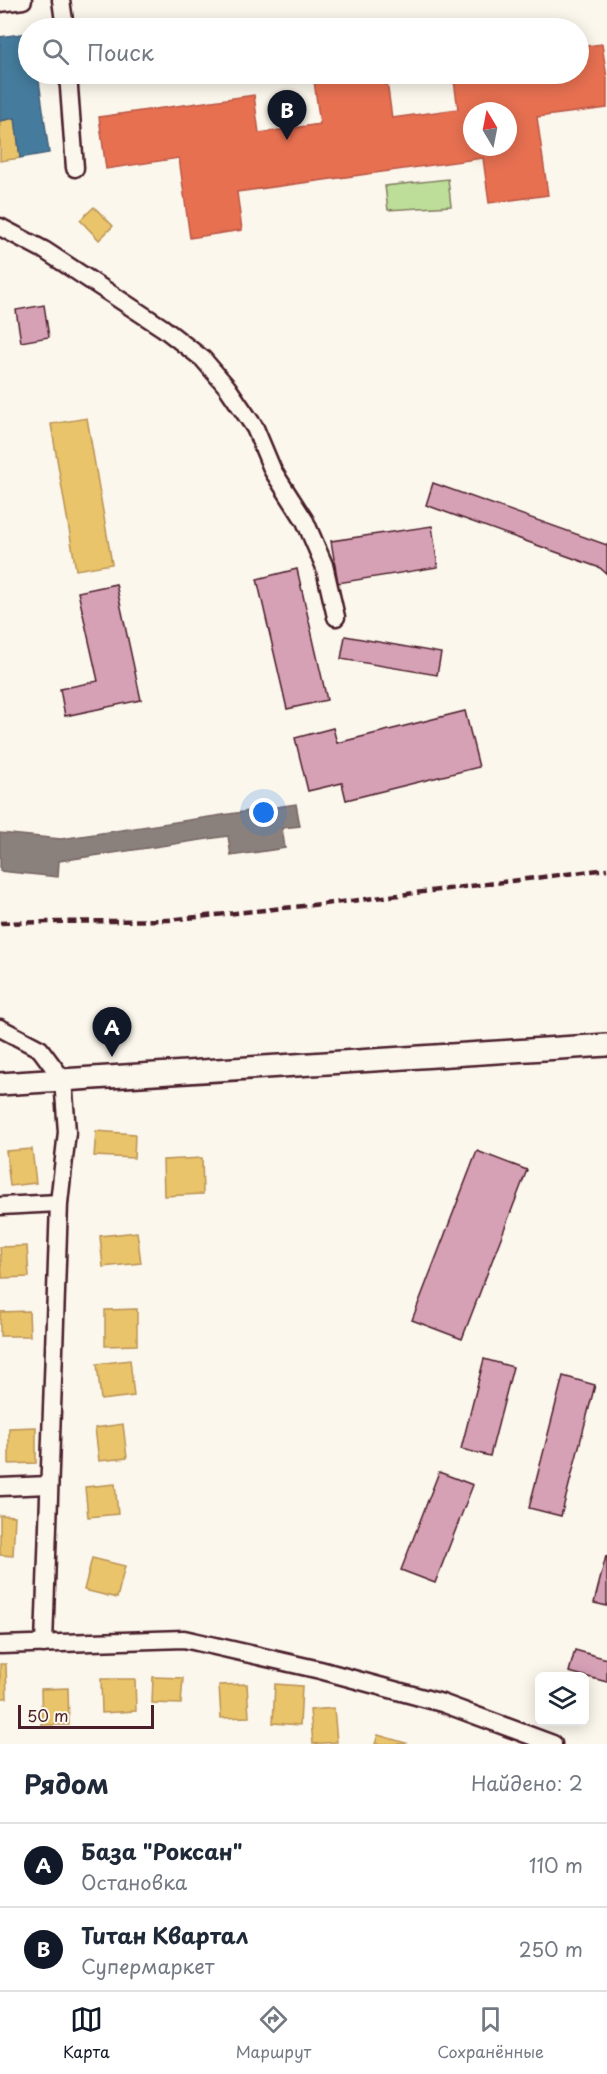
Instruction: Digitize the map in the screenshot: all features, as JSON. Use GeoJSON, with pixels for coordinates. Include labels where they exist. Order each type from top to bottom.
{"type":"FeatureCollection","features":[{"type":"Feature","properties":{"kind":"street"},"geometry":{"type":"LineString","coordinates":[[0,3],[23,0]]}},
{"type":"Feature","properties":{"kind":"street"},"geometry":{"type":"LineString","coordinates":[[61,0],[64,18]]}},
{"type":"Feature","properties":{"kind":"street"},"geometry":{"type":"LineString","coordinates":[[69,84],[75,168]]}},
{"type":"Feature","properties":{"kind":"street"},"geometry":{"type":"LineString","coordinates":[[0,227],[44,250],[163,328],[203,359],[228,387],[255,428],[273,471],[305,520],[324,565],[336,617]]}},
{"type":"Feature","properties":{"kind":"street"},"geometry":{"type":"LineString","coordinates":[[0,1028],[40,1049],[63,1080],[67,1132],[59,1203],[44,1644]]}},
{"type":"Feature","properties":{"kind":"street"},"geometry":{"type":"LineString","coordinates":[[0,1084],[607,1045]]}},
{"type":"Feature","properties":{"kind":"street"},"geometry":{"type":"LineString","coordinates":[[0,1206],[59,1203]]}},
{"type":"Feature","properties":{"kind":"street"},"geometry":{"type":"LineString","coordinates":[[0,1487],[49,1485]]}},
{"type":"Feature","properties":{"kind":"street"},"geometry":{"type":"LineString","coordinates":[[0,1645],[184,1639],[320,1670],[442,1702],[553,1744]]}},
{"type":"Feature","properties":{"kind":"green space"},"geometry":{"type":"Polygon","coordinates":[[[448,179],[451,206],[388,210],[385,186],[448,179]]]}},
{"type":"Feature","properties":{"kind":"building: Жильё"},"geometry":{"type":"Polygon","coordinates":[[[15,118],[20,158],[0,161],[0,121],[15,118]]]}},
{"type":"Feature","properties":{"kind":"building: Жильё"},"geometry":{"type":"Polygon","coordinates":[[[94,207],[113,226],[99,240],[80,220],[94,207]]]}},
{"type":"Feature","properties":{"kind":"building: Жильё"},"geometry":{"type":"Polygon","coordinates":[[[87,418],[112,564],[76,570],[51,424],[87,418]]]}},
{"type":"Feature","properties":{"kind":"building: Жильё"},"geometry":{"type":"Polygon","coordinates":[[[96,1131],[135,1134],[134,1158],[94,1156],[96,1131]]]}},
{"type":"Feature","properties":{"kind":"building: Жильё"},"geometry":{"type":"Polygon","coordinates":[[[32,1149],[36,1183],[10,1186],[6,1151],[32,1149]]]}},
{"type":"Feature","properties":{"kind":"building: Жильё"},"geometry":{"type":"Polygon","coordinates":[[[202,1158],[203,1194],[164,1196],[163,1160],[202,1158]]]}},
{"type":"Feature","properties":{"kind":"building: Жильё"},"geometry":{"type":"Polygon","coordinates":[[[137,1232],[141,1263],[103,1267],[100,1236],[137,1232]]]}},
{"type":"Feature","properties":{"kind":"building: Жильё"},"geometry":{"type":"Polygon","coordinates":[[[27,1246],[29,1277],[2,1278],[0,1247],[27,1246]]]}},
{"type":"Feature","properties":{"kind":"building: Жильё"},"geometry":{"type":"Polygon","coordinates":[[[137,1309],[137,1345],[105,1346],[105,1310],[137,1309]]]}},
{"type":"Feature","properties":{"kind":"building: Жильё"},"geometry":{"type":"Polygon","coordinates":[[[29,1311],[30,1336],[0,1336],[0,1312],[29,1311]]]}},
{"type":"Feature","properties":{"kind":"building: Жильё"},"geometry":{"type":"Polygon","coordinates":[[[130,1360],[134,1396],[101,1400],[97,1364],[130,1360]]]}},
{"type":"Feature","properties":{"kind":"building: Жильё"},"geometry":{"type":"Polygon","coordinates":[[[123,1424],[127,1458],[99,1461],[95,1428],[123,1424]]]}},
{"type":"Feature","properties":{"kind":"building: Жильё"},"geometry":{"type":"Polygon","coordinates":[[[36,1427],[36,1463],[9,1464],[9,1428],[36,1427]]]}},
{"type":"Feature","properties":{"kind":"building: Жильё"},"geometry":{"type":"Polygon","coordinates":[[[115,1484],[118,1514],[88,1517],[85,1487],[115,1484]]]}},
{"type":"Feature","properties":{"kind":"building: Жильё"},"geometry":{"type":"Polygon","coordinates":[[[0,1515],[15,1516],[13,1556],[0,1555],[0,1515]]]}},
{"type":"Feature","properties":{"kind":"building: Жильё"},"geometry":{"type":"Polygon","coordinates":[[[92,1558],[125,1566],[117,1598],[84,1590],[92,1558]]]}},
{"type":"Feature","properties":{"kind":"building: Жильё"},"geometry":{"type":"Polygon","coordinates":[[[0,1664],[6,1664],[7,1698],[0,1698],[0,1664]]]}},
{"type":"Feature","properties":{"kind":"building: Жильё"},"geometry":{"type":"Polygon","coordinates":[[[153,1677],[183,1678],[181,1704],[152,1703],[153,1677]]]}},
{"type":"Feature","properties":{"kind":"building: Жильё"},"geometry":{"type":"Polygon","coordinates":[[[101,1679],[135,1679],[136,1711],[102,1713],[101,1679]]]}},
{"type":"Feature","properties":{"kind":"building: Жильё"},"geometry":{"type":"Polygon","coordinates":[[[247,1684],[249,1717],[221,1718],[219,1685],[247,1684]]]}},
{"type":"Feature","properties":{"kind":"building: Жильё"},"geometry":{"type":"Polygon","coordinates":[[[275,1684],[302,1686],[300,1725],[273,1723],[275,1684]]]}},
{"type":"Feature","properties":{"kind":"building: Жильё"},"geometry":{"type":"Polygon","coordinates":[[[68,1688],[69,1725],[42,1725],[41,1689],[68,1688]]]}},
{"type":"Feature","properties":{"kind":"building: Жильё"},"geometry":{"type":"Polygon","coordinates":[[[334,1708],[337,1742],[313,1744],[310,1710],[334,1708]]]}},
{"type":"Feature","properties":{"kind":"building: Жильё"},"geometry":{"type":"Polygon","coordinates":[[[378,1735],[406,1743],[375,1744],[378,1735]]]}},
{"type":"Feature","properties":{"kind":"building: Торговля"},"geometry":{"type":"Polygon","coordinates":[[[602,44],[607,78],[607,108],[537,117],[548,195],[489,203],[483,158],[237,192],[242,230],[190,238],[179,158],[106,169],[99,117],[254,95],[259,133],[320,124],[314,84],[387,84],[392,118],[458,109],[454,84],[589,84],[589,46],[602,44]]]}},
{"type":"Feature","properties":{"kind":"building: Учреждения"},"geometry":{"type":"Polygon","coordinates":[[[18,34],[18,84],[39,84],[49,153],[20,158],[15,118],[0,121],[0,37],[18,34]]]}},
{"type":"Feature","properties":{"kind":"building: Промзона"},"geometry":{"type":"Polygon","coordinates":[[[296,804],[300,826],[282,828],[285,848],[231,856],[228,836],[59,861],[58,877],[0,871],[0,833],[61,839],[296,804]]]}},
{"type":"Feature","properties":{"kind":"building: Прочее"},"geometry":{"type":"Polygon","coordinates":[[[44,305],[49,337],[21,342],[16,310],[44,305]]]}},
{"type":"Feature","properties":{"kind":"building: Прочее"},"geometry":{"type":"Polygon","coordinates":[[[433,483],[607,545],[607,574],[600,568],[426,505],[433,483]]]}},
{"type":"Feature","properties":{"kind":"building: Прочее"},"geometry":{"type":"Polygon","coordinates":[[[432,526],[438,567],[338,583],[331,541],[432,526]]]}},
{"type":"Feature","properties":{"kind":"building: Прочее"},"geometry":{"type":"Polygon","coordinates":[[[297,569],[327,700],[287,709],[257,579],[297,569]]]}},
{"type":"Feature","properties":{"kind":"building: Прочее"},"geometry":{"type":"Polygon","coordinates":[[[116,584],[141,700],[65,716],[60,689],[98,681],[78,592],[116,584]]]}},
{"type":"Feature","properties":{"kind":"building: Прочее"},"geometry":{"type":"Polygon","coordinates":[[[345,636],[441,653],[437,675],[341,659],[345,636]]]}},
{"type":"Feature","properties":{"kind":"building: Прочее"},"geometry":{"type":"Polygon","coordinates":[[[465,711],[479,767],[346,800],[342,783],[308,791],[295,738],[333,728],[337,743],[465,711]]]}},
{"type":"Feature","properties":{"kind":"building: Прочее"},"geometry":{"type":"Polygon","coordinates":[[[477,1151],[527,1170],[462,1339],[412,1320],[477,1151]]]}},
{"type":"Feature","properties":{"kind":"building: Прочее"},"geometry":{"type":"Polygon","coordinates":[[[484,1359],[513,1367],[490,1456],[461,1449],[484,1359]]]}},
{"type":"Feature","properties":{"kind":"building: Прочее"},"geometry":{"type":"Polygon","coordinates":[[[563,1376],[595,1385],[561,1516],[529,1508],[563,1376]]]}},
{"type":"Feature","properties":{"kind":"building: Прочее"},"geometry":{"type":"Polygon","coordinates":[[[439,1472],[473,1485],[435,1583],[401,1570],[439,1472]]]}},
{"type":"Feature","properties":{"kind":"building: Прочее"},"geometry":{"type":"Polygon","coordinates":[[[607,1556],[607,1606],[594,1603],[607,1556]]]}},
{"type":"Feature","properties":{"kind":"building: Прочее"},"geometry":{"type":"Polygon","coordinates":[[[575,1650],[607,1659],[607,1682],[589,1677],[589,1672],[569,1672],[575,1650]]]}},
{"type":"Feature","properties":{"kind":"railway"},"geometry":{"type":"LineString","coordinates":[[0,923],[168,920],[351,901],[607,869]]}},
{"type":"Feature","properties":{"kind":"place","name":"Титан Квартал"},"geometry":{"type":"Point","coordinates":[287,140]}},
{"type":"Feature","properties":{"kind":"place","name":"База \"Роксан\""},"geometry":{"type":"Point","coordinates":[112,1057]}}]}
